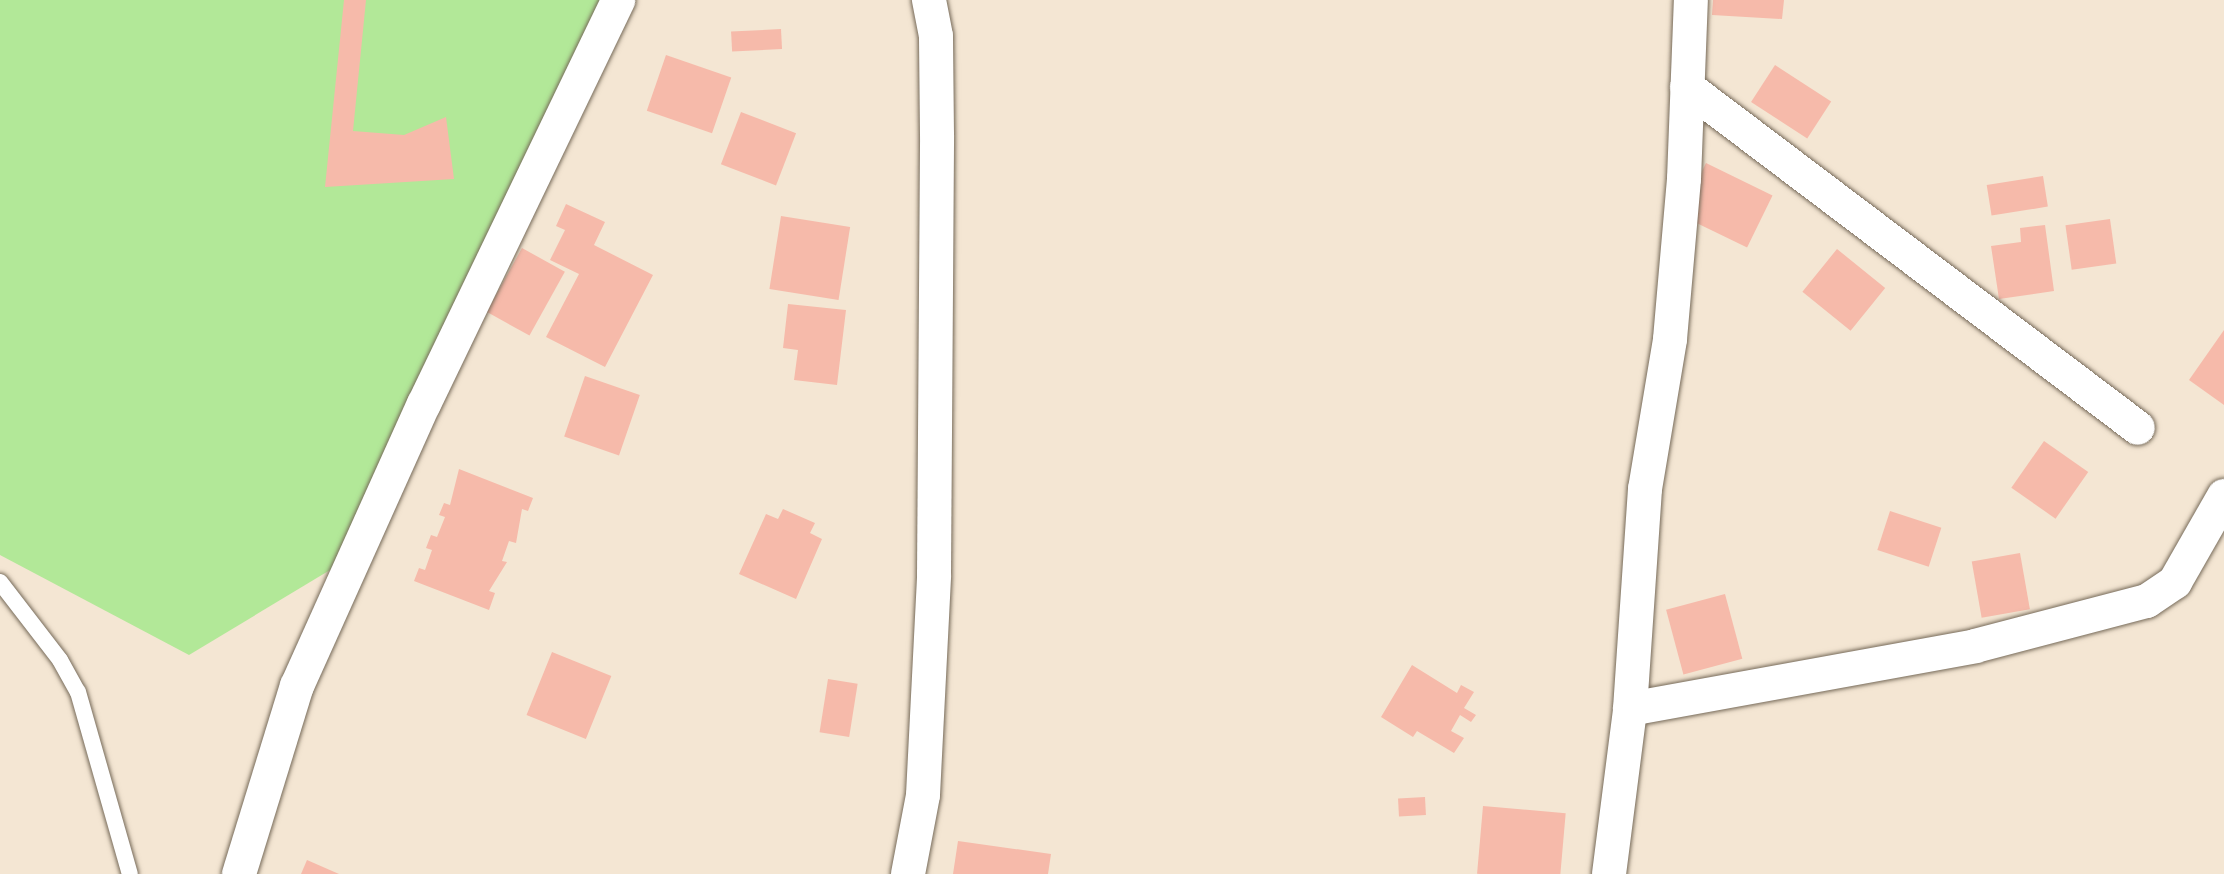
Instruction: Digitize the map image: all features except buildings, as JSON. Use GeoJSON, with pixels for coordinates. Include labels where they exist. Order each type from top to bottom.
{"type":"FeatureCollection","features":[{"type":"Feature","properties":{"kind":"street"},"geometry":{"type":"LineString","coordinates":[[239,874],[304,672],[424,404],[618,0]]}},
{"type":"Feature","properties":{"kind":"street"},"geometry":{"type":"LineString","coordinates":[[908,874],[923,795],[934,575],[937,121],[936,36],[929,0]]}},
{"type":"Feature","properties":{"kind":"street"},"geometry":{"type":"LineString","coordinates":[[1609,874],[1630,709],[1645,489],[1671,325],[1691,0]]}},
{"type":"Feature","properties":{"kind":"street"},"geometry":{"type":"LineString","coordinates":[[1687,87],[2138,428]]}},
{"type":"Feature","properties":{"kind":"street"},"geometry":{"type":"LineString","coordinates":[[1630,709],[1975,646],[2147,601],[2175,582],[2224,496]]}},
{"type":"Feature","properties":{"kind":"lane"},"geometry":{"type":"LineString","coordinates":[[0,582],[60,660],[78,692],[130,874]]}},
{"type":"Feature","properties":{"kind":"green space"},"geometry":{"type":"Polygon","coordinates":[[[0,0],[602,0],[365,549],[189,655],[0,555],[0,0]]]}}]}
